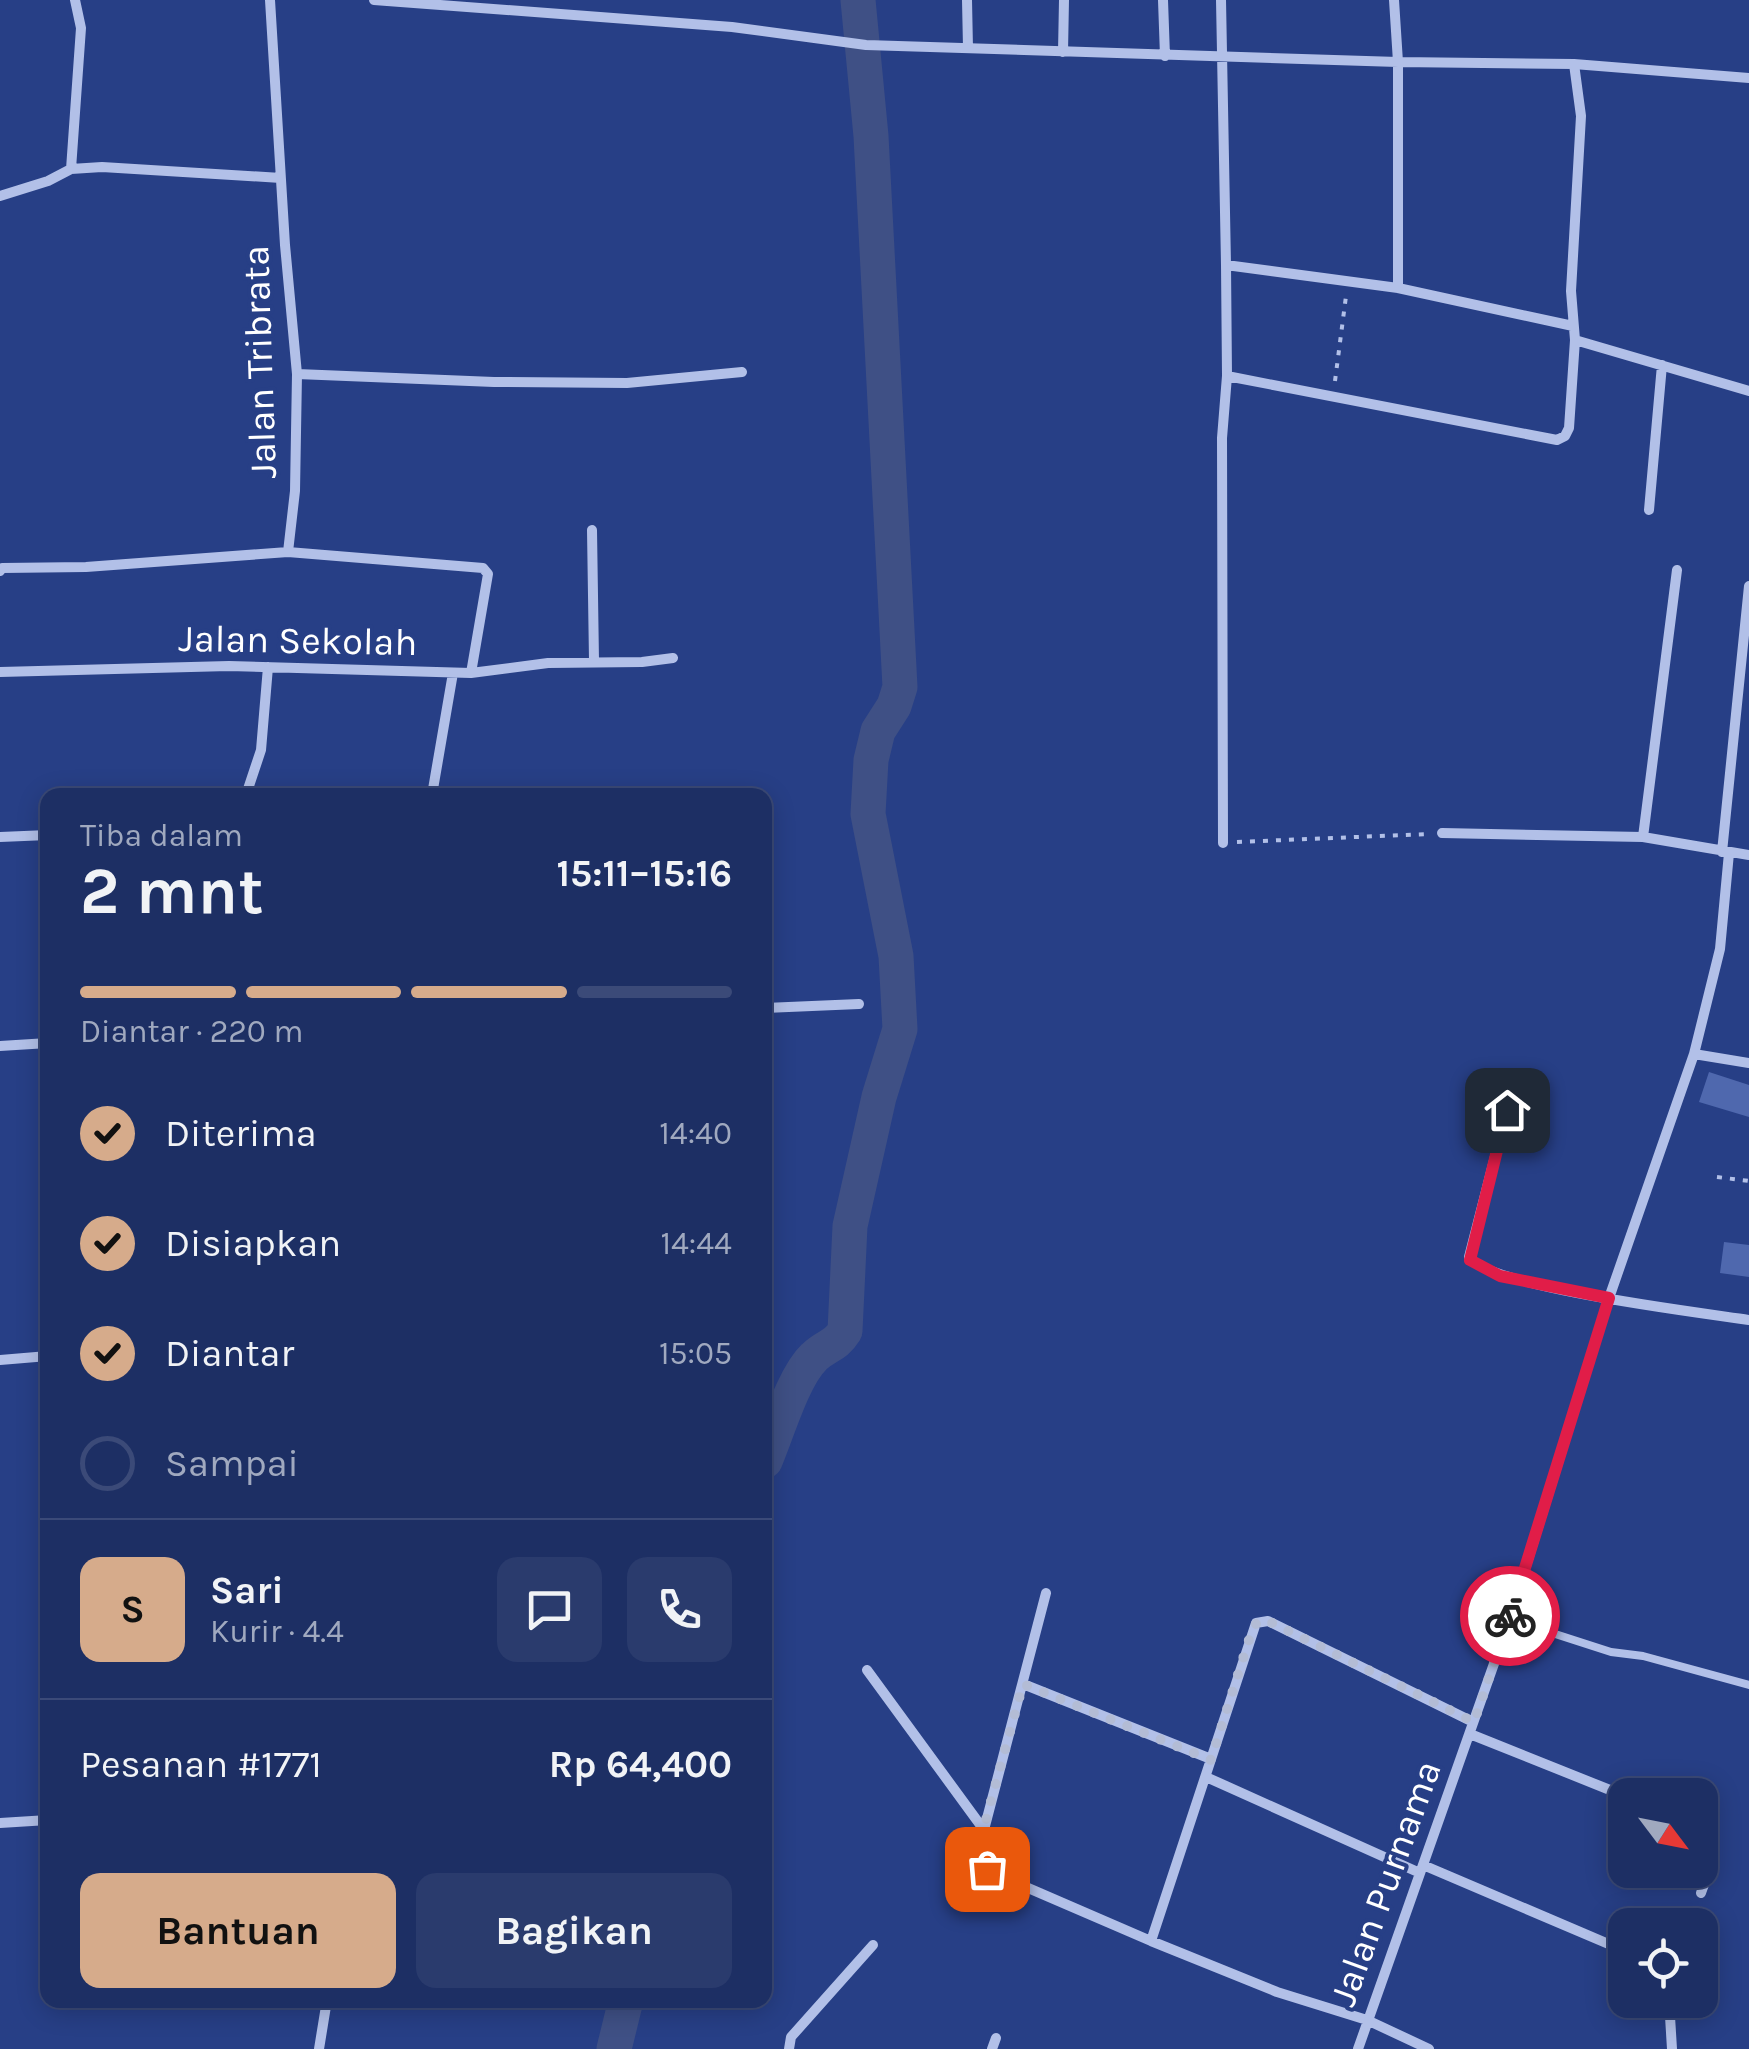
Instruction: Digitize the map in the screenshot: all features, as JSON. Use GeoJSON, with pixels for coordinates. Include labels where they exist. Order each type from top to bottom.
{"type":"FeatureCollection","features":[{"type":"Feature","properties":{"kind":"street"},"geometry":{"type":"LineString","coordinates":[[71,169],[80,28],[75,0]]}},
{"type":"Feature","properties":{"kind":"street","name":"Jalan Tribrata"},"geometry":{"type":"LineString","coordinates":[[270,0],[297,374],[296,456],[288,552]]}},
{"type":"Feature","properties":{"kind":"street"},"geometry":{"type":"LineString","coordinates":[[374,0],[518,5],[887,45],[1165,56],[1574,64],[1749,78]]}},
{"type":"Feature","properties":{"kind":"street"},"geometry":{"type":"LineString","coordinates":[[967,0],[968,48]]}},
{"type":"Feature","properties":{"kind":"street"},"geometry":{"type":"LineString","coordinates":[[1064,0],[1064,52]]}},
{"type":"Feature","properties":{"kind":"street"},"geometry":{"type":"LineString","coordinates":[[1163,0],[1165,56]]}},
{"type":"Feature","properties":{"kind":"street"},"geometry":{"type":"LineString","coordinates":[[1221,0],[1227,376],[1222,438],[1223,843]]}},
{"type":"Feature","properties":{"kind":"street"},"geometry":{"type":"LineString","coordinates":[[1394,0],[1398,62],[1398,288]]}},
{"type":"Feature","properties":{"kind":"street"},"geometry":{"type":"LineString","coordinates":[[1227,376],[1557,440],[1564,436],[1569,428],[1575,340],[1571,291],[1581,116],[1574,64]]}},
{"type":"Feature","properties":{"kind":"street"},"geometry":{"type":"LineString","coordinates":[[0,196],[48,181],[71,169],[102,167],[281,178]]}},
{"type":"Feature","properties":{"kind":"street"},"geometry":{"type":"LineString","coordinates":[[1226,264],[1398,288],[1573,326]]}},
{"type":"Feature","properties":{"kind":"street"},"geometry":{"type":"LineString","coordinates":[[1575,340],[1749,391]]}},
{"type":"Feature","properties":{"kind":"street"},"geometry":{"type":"LineString","coordinates":[[1649,510],[1662,365]]}},
{"type":"Feature","properties":{"kind":"street"},"geometry":{"type":"LineString","coordinates":[[297,374],[628,383],[742,372]]}},
{"type":"Feature","properties":{"kind":"street"},"geometry":{"type":"LineString","coordinates":[[592,530],[594,662]]}},
{"type":"Feature","properties":{"kind":"street"},"geometry":{"type":"LineString","coordinates":[[1,569],[86,567],[288,552],[484,568],[488,574],[486,594],[471,673]]}},
{"type":"Feature","properties":{"kind":"street"},"geometry":{"type":"LineString","coordinates":[[1644,836],[1677,570]]}},
{"type":"Feature","properties":{"kind":"street","name":"Jalan Purnama"},"geometry":{"type":"LineString","coordinates":[[1358,2049],[1508,1624],[1609,1298],[1694,1054],[1714,980],[1749,586]]}},
{"type":"Feature","properties":{"kind":"street","name":"Jalan Sekolah"},"geometry":{"type":"LineString","coordinates":[[0,672],[268,667],[471,673],[548,663],[673,658]]}},
{"type":"Feature","properties":{"kind":"street"},"geometry":{"type":"LineString","coordinates":[[248,788],[261,750],[268,667]]}},
{"type":"Feature","properties":{"kind":"street"},"geometry":{"type":"LineString","coordinates":[[433,788],[453,673]]}},
{"type":"Feature","properties":{"kind":"street"},"geometry":{"type":"LineString","coordinates":[[1442,833],[1644,836],[1749,855]]}},
{"type":"Feature","properties":{"kind":"street"},"geometry":{"type":"LineString","coordinates":[[0,837],[40,834]]}},
{"type":"Feature","properties":{"kind":"street"},"geometry":{"type":"LineString","coordinates":[[772,1008],[859,1004]]}},
{"type":"Feature","properties":{"kind":"street"},"geometry":{"type":"LineString","coordinates":[[0,1046],[40,1044]]}},
{"type":"Feature","properties":{"kind":"street"},"geometry":{"type":"LineString","coordinates":[[1694,1054],[1749,1063]]}},
{"type":"Feature","properties":{"kind":"street"},"geometry":{"type":"LineString","coordinates":[[1507,1110],[1470,1260],[1500,1276],[1749,1320]]}},
{"type":"Feature","properties":{"kind":"street"},"geometry":{"type":"LineString","coordinates":[[0,1360],[40,1357]]}},
{"type":"Feature","properties":{"kind":"street"},"geometry":{"type":"LineString","coordinates":[[1046,1593],[978,1855],[987,1869],[1151,1941],[1277,1992],[1367,2020],[1429,2049]]}},
{"type":"Feature","properties":{"kind":"street"},"geometry":{"type":"LineString","coordinates":[[1151,1941],[1253,1627],[1264,1620],[1471,1728],[1608,1788]]}},
{"type":"Feature","properties":{"kind":"street"},"geometry":{"type":"LineString","coordinates":[[867,1670],[984,1830]]}},
{"type":"Feature","properties":{"kind":"street"},"geometry":{"type":"LineString","coordinates":[[1023,1684],[1211,1760]]}},
{"type":"Feature","properties":{"kind":"street"},"geometry":{"type":"LineString","coordinates":[[1206,1777],[1608,1944]]}},
{"type":"Feature","properties":{"kind":"street"},"geometry":{"type":"LineString","coordinates":[[0,1823],[40,1820]]}},
{"type":"Feature","properties":{"kind":"street"},"geometry":{"type":"LineString","coordinates":[[1701,1893],[1702,1888]]}},
{"type":"Feature","properties":{"kind":"street"},"geometry":{"type":"LineString","coordinates":[[788,2049],[791,2038],[873,1945]]}},
{"type":"Feature","properties":{"kind":"street"},"geometry":{"type":"LineString","coordinates":[[320,2049],[326,2008]]}},
{"type":"Feature","properties":{"kind":"street"},"geometry":{"type":"LineString","coordinates":[[1671,2018],[1672,2049]]}},
{"type":"Feature","properties":{"kind":"lane"},"geometry":{"type":"LineString","coordinates":[[1508,1624],[1749,1685]]}},
{"type":"Feature","properties":{"kind":"path"},"geometry":{"type":"LineString","coordinates":[[1333,398],[1348,282]]}},
{"type":"Feature","properties":{"kind":"path"},"geometry":{"type":"LineString","coordinates":[[1223,843],[1442,833]]}},
{"type":"Feature","properties":{"kind":"path"},"geometry":{"type":"LineString","coordinates":[[1717,1177],[1749,1181]]}},
{"type":"Feature","properties":{"kind":"building"},"geometry":{"type":"Polygon","coordinates":[[[1709,1072],[1749,1085],[1749,1117],[1699,1102],[1709,1072]]]}},
{"type":"Feature","properties":{"kind":"building"},"geometry":{"type":"Polygon","coordinates":[[[1724,1242],[1749,1245],[1749,1277],[1720,1273],[1724,1242]]]}},
{"type":"Feature","properties":{"kind":"waterway"},"geometry":{"type":"LineString","coordinates":[[772,1443],[806,1366],[845,1331],[850,1226],[879,1097],[900,1029],[896,956],[868,814],[871,760],[878,731],[894,706],[900,687],[871,136],[858,0]]}},
{"type":"Feature","properties":{"kind":"waterway"},"geometry":{"type":"LineString","coordinates":[[614,2049],[624,2008]]}},
{"type":"Feature","properties":{"kind":"way so far"},"geometry":{"type":"LineString","coordinates":[[987,1869],[978,1849],[1023,1684],[1211,1760],[1253,1627],[1259,1621],[1268,1621],[1474,1722],[1510,1616]]}},
{"type":"Feature","properties":{"kind":"route"},"geometry":{"type":"LineString","coordinates":[[1507,1110],[1470,1260],[1500,1276],[1609,1298],[1510,1616]]}}]}
